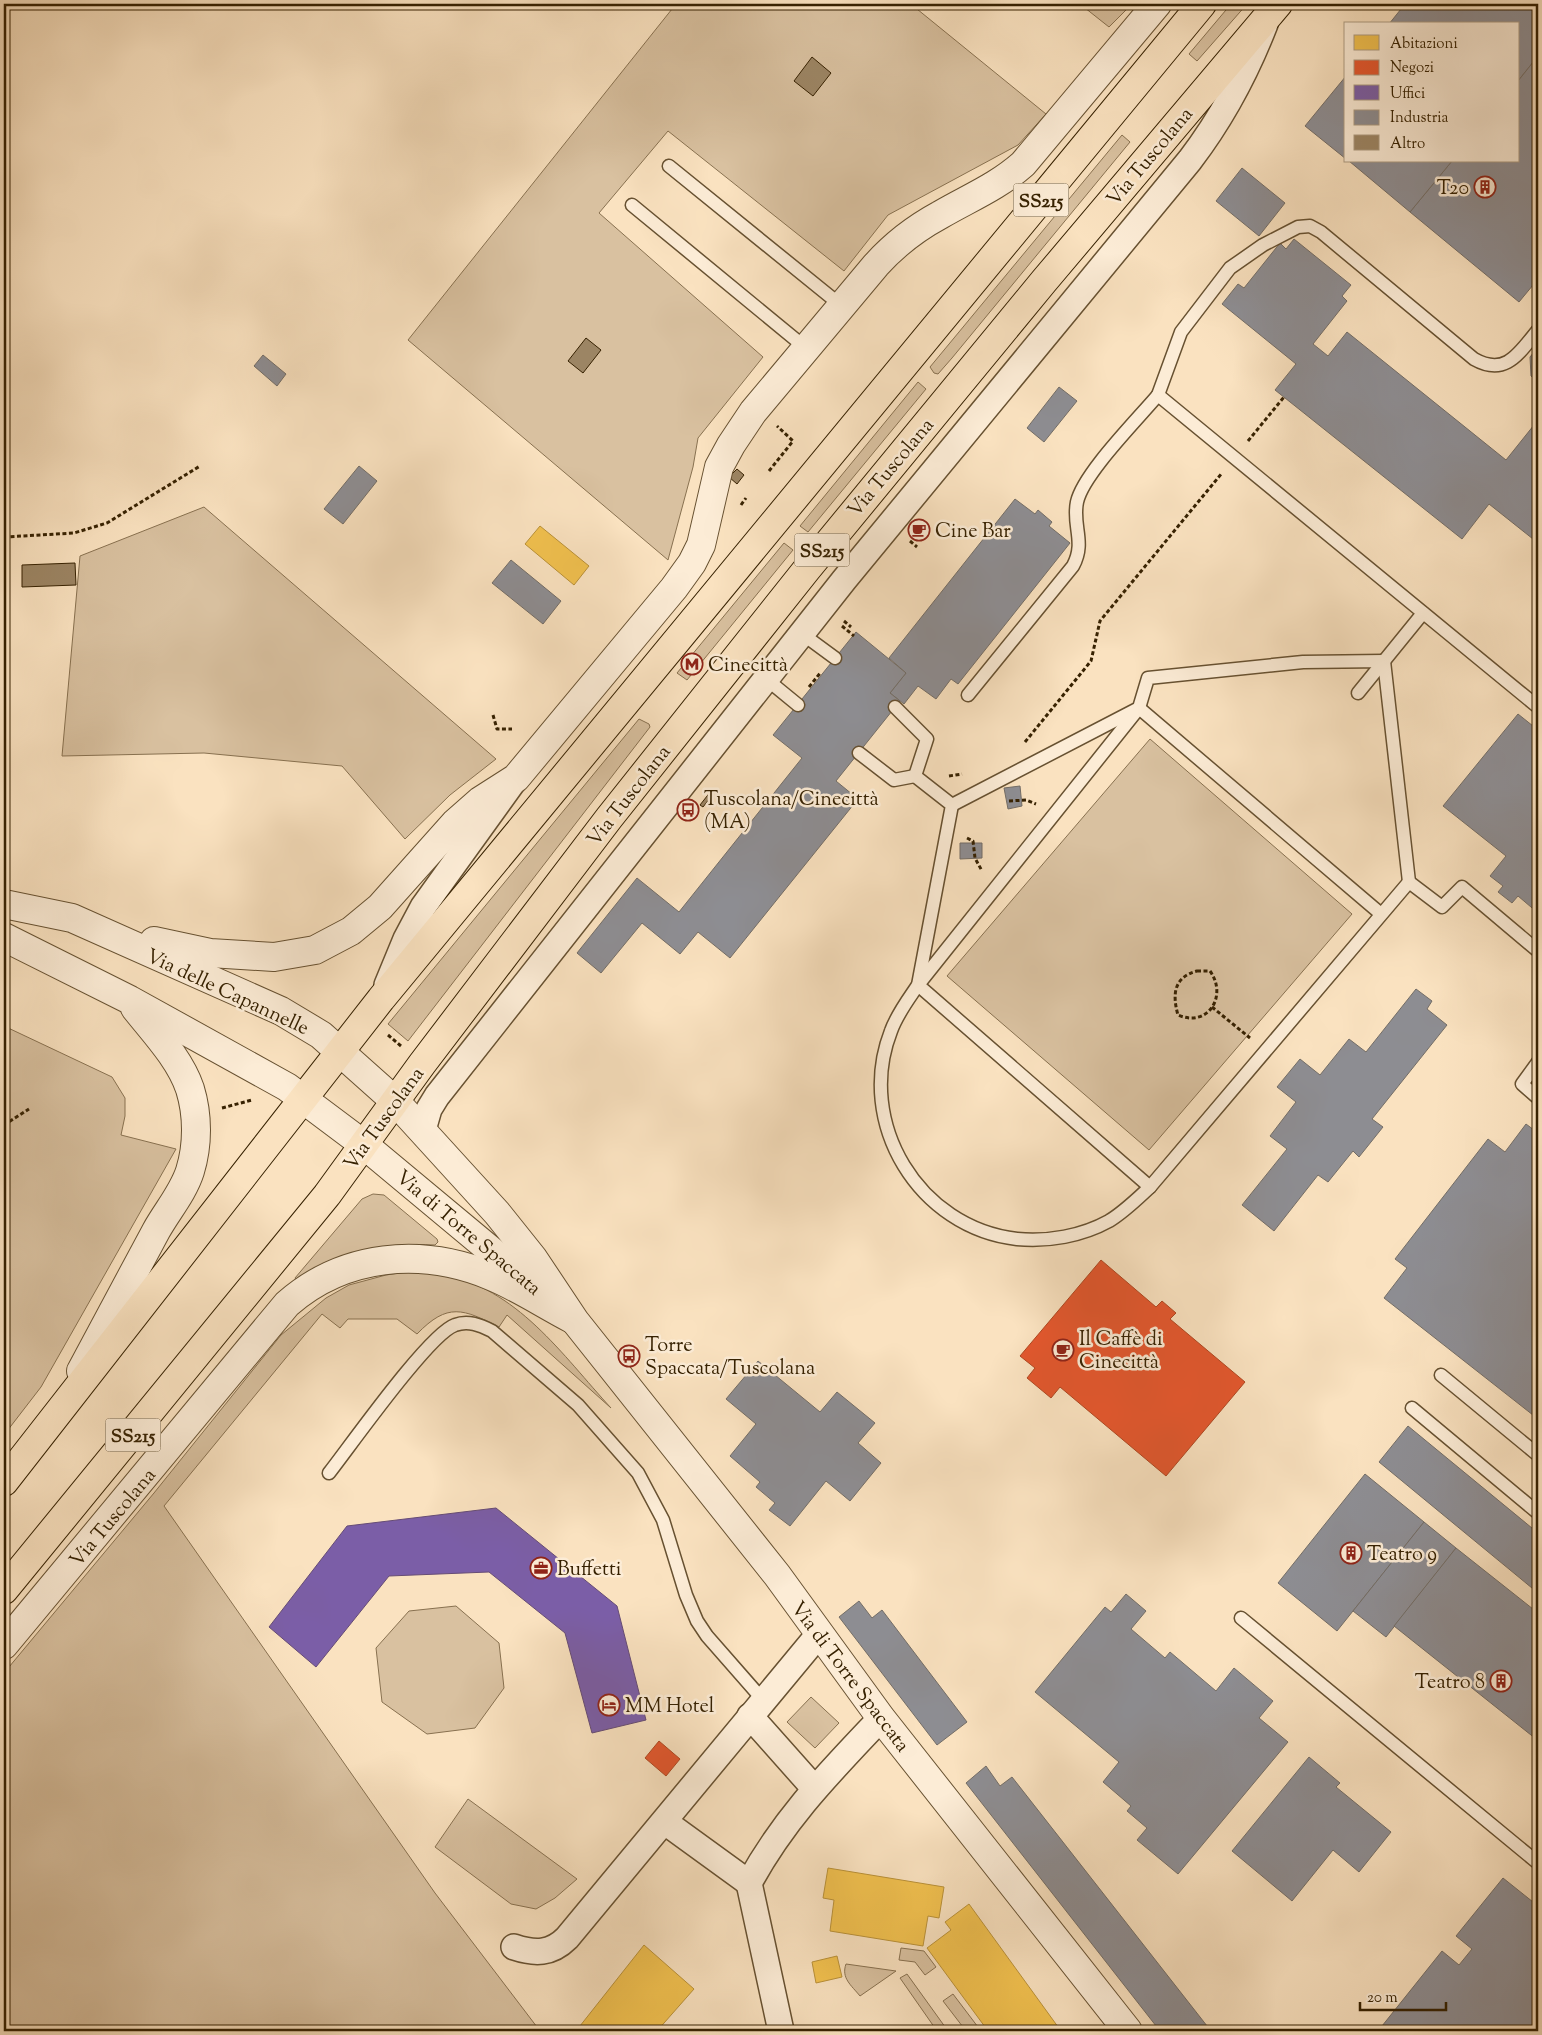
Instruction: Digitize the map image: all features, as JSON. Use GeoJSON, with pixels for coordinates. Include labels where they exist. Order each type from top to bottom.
{"type":"FeatureCollection","features":[{"type":"Feature","properties":{"kind":"main road","name":"SS215"},"geometry":{"type":"LineString","coordinates":[[4,1482],[382,999],[1202,4]]}},
{"type":"Feature","properties":{"kind":"main road","name":"Via Tuscolana"},"geometry":{"type":"LineString","coordinates":[[4,1590],[326,1195],[422,1064],[609,818],[800,576],[1044,281],[1274,9]]}},
{"type":"Feature","properties":{"kind":"street"},"geometry":{"type":"LineString","coordinates":[[382,999],[406,939],[424,907],[516,778],[692,563],[705,534],[718,473],[725,455],[754,412],[884,257],[907,236],[939,215],[997,185],[1022,164],[1157,4]]}},
{"type":"Feature","properties":{"kind":"street","name":"Via Tuscolana"},"geometry":{"type":"LineString","coordinates":[[423,1130],[432,1103],[801,633],[1190,160],[1221,117],[1233,96],[1274,9]]}},
{"type":"Feature","properties":{"kind":"street"},"geometry":{"type":"LineString","coordinates":[[72,918],[168,945],[210,953],[274,957],[315,950],[351,931],[367,918],[455,823],[480,801],[516,778]]}},
{"type":"Feature","properties":{"kind":"street","name":"Via delle Capannelle"},"geometry":{"type":"LineString","coordinates":[[4,904],[72,918],[302,1022],[341,1052],[396,1101],[423,1130]]}},
{"type":"Feature","properties":{"kind":"street"},"geometry":{"type":"LineString","coordinates":[[4,936],[130,1000],[270,1076],[304,1099],[363,1144]]}},
{"type":"Feature","properties":{"kind":"street"},"geometry":{"type":"LineString","coordinates":[[60,1411],[153,1238],[180,1192],[190,1170],[193,1154],[196,1120],[190,1088],[178,1065],[130,1000]]}},
{"type":"Feature","properties":{"kind":"street"},"geometry":{"type":"LineString","coordinates":[[396,1101],[446,1085]]}},
{"type":"Feature","properties":{"kind":"street","name":"Via di Torre Spaccata"},"geometry":{"type":"LineString","coordinates":[[423,1130],[497,1212],[533,1258],[575,1321],[771,1568],[881,1718],[1128,2031]]}},
{"type":"Feature","properties":{"kind":"street","name":"Via di Torre Spaccata"},"geometry":{"type":"LineString","coordinates":[[363,1144],[575,1321]]}},
{"type":"Feature","properties":{"kind":"street","name":"Via Tuscolana"},"geometry":{"type":"LineString","coordinates":[[4,1646],[287,1304],[314,1283],[341,1270],[378,1261],[414,1258],[435,1259],[459,1264],[492,1276],[575,1321]]}},
{"type":"Feature","properties":{"kind":"street"},"geometry":{"type":"LineString","coordinates":[[514,1947],[532,1952],[543,1952],[561,1944],[665,1822],[819,1634]]}},
{"type":"Feature","properties":{"kind":"street"},"geometry":{"type":"LineString","coordinates":[[757,1708],[814,1788]]}},
{"type":"Feature","properties":{"kind":"street"},"geometry":{"type":"LineString","coordinates":[[749,1883],[781,1830],[814,1788],[881,1718]]}},
{"type":"Feature","properties":{"kind":"street"},"geometry":{"type":"LineString","coordinates":[[665,1822],[749,1883],[781,2031]]}},
{"type":"Feature","properties":{"kind":"lane"},"geometry":{"type":"LineString","coordinates":[[669,166],[843,307]]}},
{"type":"Feature","properties":{"kind":"lane"},"geometry":{"type":"LineString","coordinates":[[632,205],[807,349]]}},
{"type":"Feature","properties":{"kind":"lane"},"geometry":{"type":"LineString","coordinates":[[968,695],[1073,566],[1080,546],[1076,516],[1080,492],[1089,476],[1158,395],[1180,332],[1224,276],[1245,256],[1298,227],[1310,226],[1321,232],[1474,359],[1486,366],[1507,364],[1519,354],[1538,330]]}},
{"type":"Feature","properties":{"kind":"lane"},"geometry":{"type":"LineString","coordinates":[[1158,395],[1538,707]]}},
{"type":"Feature","properties":{"kind":"lane"},"geometry":{"type":"LineString","coordinates":[[1358,693],[1423,613]]}},
{"type":"Feature","properties":{"kind":"lane"},"geometry":{"type":"LineString","coordinates":[[801,633],[835,658]]}},
{"type":"Feature","properties":{"kind":"lane"},"geometry":{"type":"LineString","coordinates":[[1384,661],[1303,662],[1148,678],[1139,708],[902,1007],[883,1057],[881,1083],[882,1110],[889,1136],[900,1161],[915,1183],[934,1202],[955,1218],[979,1230],[1005,1237],[1040,1240],[1084,1232],[1108,1221],[1130,1206],[1150,1187],[1409,882]]}},
{"type":"Feature","properties":{"kind":"lane"},"geometry":{"type":"LineString","coordinates":[[1384,661],[1409,882],[1442,907],[1462,887],[1538,951]]}},
{"type":"Feature","properties":{"kind":"lane"},"geometry":{"type":"LineString","coordinates":[[766,678],[797,704]]}},
{"type":"Feature","properties":{"kind":"lane"},"geometry":{"type":"LineString","coordinates":[[896,707],[927,739],[914,776]]}},
{"type":"Feature","properties":{"kind":"lane"},"geometry":{"type":"LineString","coordinates":[[952,805],[1139,708]]}},
{"type":"Feature","properties":{"kind":"lane"},"geometry":{"type":"LineString","coordinates":[[1139,708],[1264,808],[1381,914]]}},
{"type":"Feature","properties":{"kind":"lane"},"geometry":{"type":"LineString","coordinates":[[859,753],[894,780],[914,776],[952,805]]}},
{"type":"Feature","properties":{"kind":"lane"},"geometry":{"type":"LineString","coordinates":[[918,985],[952,805]]}},
{"type":"Feature","properties":{"kind":"lane"},"geometry":{"type":"LineString","coordinates":[[918,985],[1150,1187]]}},
{"type":"Feature","properties":{"kind":"lane"},"geometry":{"type":"LineString","coordinates":[[1538,1062],[1522,1084],[1538,1098]]}},
{"type":"Feature","properties":{"kind":"lane"},"geometry":{"type":"LineString","coordinates":[[328,1473],[425,1350],[445,1332],[454,1325],[467,1323],[481,1325],[492,1330],[578,1405],[638,1473],[663,1520],[696,1621],[757,1708]]}},
{"type":"Feature","properties":{"kind":"lane"},"geometry":{"type":"LineString","coordinates":[[1441,1375],[1538,1455]]}},
{"type":"Feature","properties":{"kind":"lane"},"geometry":{"type":"LineString","coordinates":[[1412,1408],[1538,1513]]}},
{"type":"Feature","properties":{"kind":"lane"},"geometry":{"type":"LineString","coordinates":[[1241,1618],[1538,1863]]}},
{"type":"Feature","properties":{"kind":"path"},"geometry":{"type":"LineString","coordinates":[[1020,748],[1091,661],[1100,621],[1284,398]]}},
{"type":"Feature","properties":{"kind":"path"},"geometry":{"type":"LineString","coordinates":[[769,471],[786,449]]}},
{"type":"Feature","properties":{"kind":"path"},"geometry":{"type":"LineString","coordinates":[[4,537],[74,533],[107,523],[200,466]]}},
{"type":"Feature","properties":{"kind":"path"},"geometry":{"type":"LineString","coordinates":[[797,704],[835,658]]}},
{"type":"Feature","properties":{"kind":"path"},"geometry":{"type":"LineString","coordinates":[[493,715],[497,729],[512,729]]}},
{"type":"Feature","properties":{"kind":"path"},"geometry":{"type":"LineString","coordinates":[[940,777],[967,774]]}},
{"type":"Feature","properties":{"kind":"path"},"geometry":{"type":"LineString","coordinates":[[1006,801],[1026,800],[1044,805]]}},
{"type":"Feature","properties":{"kind":"path"},"geometry":{"type":"LineString","coordinates":[[947,832],[973,841],[979,866],[988,881],[996,888]]}},
{"type":"Feature","properties":{"kind":"path"},"geometry":{"type":"LineString","coordinates":[[1210,971],[1217,980],[1218,995],[1212,1007],[1198,1017],[1185,1018],[1178,1015],[1174,993],[1178,983],[1186,974],[1210,971]]}},
{"type":"Feature","properties":{"kind":"path"},"geometry":{"type":"LineString","coordinates":[[1212,1007],[1266,1050]]}},
{"type":"Feature","properties":{"kind":"path"},"geometry":{"type":"LineString","coordinates":[[386,1033],[404,1048]]}},
{"type":"Feature","properties":{"kind":"path"},"geometry":{"type":"LineString","coordinates":[[217,1110],[257,1098]]}},
{"type":"Feature","properties":{"kind":"path"},"geometry":{"type":"LineString","coordinates":[[4,1125],[29,1109]]}},
{"type":"Feature","properties":{"kind":"shaded area"},"geometry":{"type":"Polygon","coordinates":[[[676,4],[920,4],[917,9],[1046,114],[1018,145],[888,215],[844,271],[668,131],[599,213],[763,357],[698,438],[693,467],[668,560],[408,340],[676,4]]]}},
{"type":"Feature","properties":{"kind":"shaded area"},"geometry":{"type":"Polygon","coordinates":[[[1080,4],[1132,4],[1109,27],[1080,4]]]}},
{"type":"Feature","properties":{"kind":"shaded area"},"geometry":{"type":"Polygon","coordinates":[[[1231,4],[1247,4],[1197,61],[1189,54],[1231,4]]]}},
{"type":"Feature","properties":{"kind":"shaded area"},"geometry":{"type":"Polygon","coordinates":[[[1122,135],[1130,142],[952,358],[938,374],[934,373],[930,367],[1122,135]]]}},
{"type":"Feature","properties":{"kind":"shaded area"},"geometry":{"type":"Polygon","coordinates":[[[918,382],[926,389],[808,532],[800,526],[918,382]]]}},
{"type":"Feature","properties":{"kind":"shaded area"},"geometry":{"type":"Polygon","coordinates":[[[204,507],[496,759],[450,795],[405,839],[342,766],[204,753],[62,756],[80,556],[204,507]]]}},
{"type":"Feature","properties":{"kind":"shaded area"},"geometry":{"type":"Polygon","coordinates":[[[784,543],[793,550],[687,680],[677,673],[784,543]]]}},
{"type":"Feature","properties":{"kind":"shaded area"},"geometry":{"type":"Polygon","coordinates":[[[639,719],[649,724],[650,727],[408,1041],[388,1024],[639,719]]]}},
{"type":"Feature","properties":{"kind":"shaded area"},"geometry":{"type":"Polygon","coordinates":[[[1150,739],[1352,914],[1149,1150],[947,976],[1150,739]]]}},
{"type":"Feature","properties":{"kind":"shaded area"},"geometry":{"type":"Polygon","coordinates":[[[4,1026],[112,1077],[125,1098],[125,1116],[121,1135],[176,1149],[41,1387],[4,1435],[4,1026]]]}},
{"type":"Feature","properties":{"kind":"shaded area"},"geometry":{"type":"Polygon","coordinates":[[[373,1194],[384,1195],[437,1239],[438,1242],[435,1245],[399,1245],[363,1251],[329,1262],[297,1281],[295,1278],[362,1199],[373,1194]]]}},
{"type":"Feature","properties":{"kind":"shaded area"},"geometry":{"type":"Polygon","coordinates":[[[406,1272],[441,1275],[468,1282],[492,1293],[515,1308],[556,1346],[611,1408],[507,1315],[499,1327],[465,1313],[447,1313],[428,1324],[417,1334],[397,1319],[348,1319],[340,1328],[322,1314],[164,1506],[435,1893],[537,2027],[537,2031],[4,2031],[4,1673],[154,1493],[281,1335],[326,1298],[349,1285],[386,1275],[406,1272]]]}},
{"type":"Feature","properties":{"kind":"shaded area"},"geometry":{"type":"Polygon","coordinates":[[[456,1606],[499,1643],[504,1688],[475,1728],[427,1734],[382,1702],[376,1648],[409,1611],[456,1606]]]}},
{"type":"Feature","properties":{"kind":"shaded area"},"geometry":{"type":"Polygon","coordinates":[[[811,1697],[839,1723],[815,1748],[787,1722],[811,1697]]]}},
{"type":"Feature","properties":{"kind":"shaded area"},"geometry":{"type":"Polygon","coordinates":[[[468,1799],[577,1879],[555,1898],[536,1909],[511,1904],[435,1847],[468,1799]]]}},
{"type":"Feature","properties":{"kind":"shaded area"},"geometry":{"type":"Polygon","coordinates":[[[901,1948],[924,1951],[936,1967],[925,1975],[915,1962],[899,1960],[901,1948]]]}},
{"type":"Feature","properties":{"kind":"shaded area"},"geometry":{"type":"Polygon","coordinates":[[[846,1964],[896,1971],[860,1996],[850,1985],[846,1977],[846,1964]]]}},
{"type":"Feature","properties":{"kind":"shaded area"},"geometry":{"type":"Polygon","coordinates":[[[907,1974],[948,2031],[937,2031],[900,1978],[907,1974]]]}},
{"type":"Feature","properties":{"kind":"shaded area"},"geometry":{"type":"Polygon","coordinates":[[[953,1994],[981,2031],[966,2031],[943,2001],[953,1994]]]}},
{"type":"Feature","properties":{"kind":"building: Abitazioni"},"geometry":{"type":"Polygon","coordinates":[[[540,526],[589,566],[574,585],[525,544],[540,526]]]}},
{"type":"Feature","properties":{"kind":"building: Abitazioni"},"geometry":{"type":"Polygon","coordinates":[[[828,1868],[944,1887],[939,1918],[928,1916],[923,1946],[830,1931],[834,1900],[823,1898],[828,1868]]]}},
{"type":"Feature","properties":{"kind":"building: Abitazioni"},"geometry":{"type":"Polygon","coordinates":[[[969,1904],[1061,2031],[988,2031],[927,1948],[951,1930],[945,1922],[969,1904]]]}},
{"type":"Feature","properties":{"kind":"building: Abitazioni"},"geometry":{"type":"Polygon","coordinates":[[[644,1945],[694,1989],[657,2031],[576,2031],[644,1945]]]}},
{"type":"Feature","properties":{"kind":"building: Abitazioni"},"geometry":{"type":"Polygon","coordinates":[[[837,1956],[842,1977],[816,1983],[812,1962],[837,1956]]]}},
{"type":"Feature","properties":{"kind":"building: Negozi"},"geometry":{"type":"Polygon","coordinates":[[[1101,1260],[1156,1307],[1162,1301],[1176,1313],[1170,1319],[1245,1382],[1166,1476],[1060,1387],[1051,1398],[1027,1378],[1035,1368],[1020,1356],[1101,1260]]]}},
{"type":"Feature","properties":{"kind":"building: Negozi"},"geometry":{"type":"Polygon","coordinates":[[[659,1741],[680,1759],[666,1776],[645,1758],[659,1741]]]}},
{"type":"Feature","properties":{"kind":"building: Uffici"},"geometry":{"type":"Polygon","coordinates":[[[496,1508],[617,1606],[646,1720],[592,1733],[565,1633],[489,1572],[389,1576],[316,1667],[269,1627],[347,1526],[496,1508]]]}},
{"type":"Feature","properties":{"kind":"building: Industria"},"geometry":{"type":"Polygon","coordinates":[[[1405,4],[1527,4],[1538,13],[1538,56],[1520,78],[1520,22],[1391,22],[1405,4]]]}},
{"type":"Feature","properties":{"kind":"building: Industria","name":"T20"},"geometry":{"type":"Polygon","coordinates":[[[1538,56],[1538,279],[1519,302],[1410,212],[1451,162],[1520,162],[1520,78],[1538,56]]]}},
{"type":"Feature","properties":{"kind":"building: Industria"},"geometry":{"type":"Polygon","coordinates":[[[1344,78],[1344,157],[1305,126],[1344,78]]]}},
{"type":"Feature","properties":{"kind":"building: Industria"},"geometry":{"type":"Polygon","coordinates":[[[1350,162],[1451,162],[1410,212],[1350,162]]]}},
{"type":"Feature","properties":{"kind":"building: Industria"},"geometry":{"type":"Polygon","coordinates":[[[1242,168],[1285,203],[1259,236],[1216,201],[1242,168]]]}},
{"type":"Feature","properties":{"kind":"building: Industria"},"geometry":{"type":"Polygon","coordinates":[[[1294,239],[1351,285],[1342,296],[1347,301],[1313,344],[1328,356],[1347,332],[1506,460],[1538,420],[1538,543],[1489,504],[1462,539],[1275,390],[1296,364],[1222,304],[1238,284],[1244,288],[1280,243],[1286,249],[1294,239]]]}},
{"type":"Feature","properties":{"kind":"building: Industria"},"geometry":{"type":"Polygon","coordinates":[[[1538,347],[1538,382],[1531,376],[1530,357],[1538,347]]]}},
{"type":"Feature","properties":{"kind":"building: Industria"},"geometry":{"type":"Polygon","coordinates":[[[263,355],[286,374],[277,386],[254,366],[263,355]]]}},
{"type":"Feature","properties":{"kind":"building: Industria"},"geometry":{"type":"Polygon","coordinates":[[[1059,387],[1077,401],[1044,442],[1027,428],[1059,387]]]}},
{"type":"Feature","properties":{"kind":"building: Industria"},"geometry":{"type":"Polygon","coordinates":[[[359,466],[377,481],[343,524],[324,509],[359,466]]]}},
{"type":"Feature","properties":{"kind":"building: Industria"},"geometry":{"type":"Polygon","coordinates":[[[1015,499],[1035,514],[1038,510],[1052,522],[1049,526],[1070,543],[958,684],[951,679],[936,699],[918,686],[904,704],[890,693],[906,673],[889,658],[1015,499]]]}},
{"type":"Feature","properties":{"kind":"building: Industria"},"geometry":{"type":"Polygon","coordinates":[[[511,560],[561,601],[543,624],[492,583],[511,560]]]}},
{"type":"Feature","properties":{"kind":"building: Industria"},"geometry":{"type":"Polygon","coordinates":[[[856,632],[906,673],[890,693],[900,701],[836,781],[858,799],[730,958],[698,932],[680,954],[642,923],[601,973],[577,953],[637,878],[679,912],[802,758],[773,735],[856,632]]]}},
{"type":"Feature","properties":{"kind":"building: Industria"},"geometry":{"type":"Polygon","coordinates":[[[1518,714],[1538,730],[1538,913],[1518,896],[1512,903],[1498,892],[1503,886],[1490,876],[1506,856],[1443,806],[1518,714]]]}},
{"type":"Feature","properties":{"kind":"building: Industria"},"geometry":{"type":"Polygon","coordinates":[[[1020,786],[1022,806],[1008,809],[1004,788],[1020,786]]]}},
{"type":"Feature","properties":{"kind":"building: Industria"},"geometry":{"type":"Polygon","coordinates":[[[960,843],[982,843],[982,858],[960,859],[960,843]]]}},
{"type":"Feature","properties":{"kind":"building: Industria"},"geometry":{"type":"Polygon","coordinates":[[[1416,989],[1432,1001],[1427,1009],[1447,1025],[1372,1119],[1383,1127],[1359,1157],[1353,1151],[1328,1182],[1318,1175],[1274,1231],[1242,1205],[1287,1149],[1270,1136],[1296,1102],[1277,1087],[1300,1059],[1320,1075],[1349,1039],[1366,1052],[1416,989]]]}},
{"type":"Feature","properties":{"kind":"building: Industria"},"geometry":{"type":"Polygon","coordinates":[[[1526,1124],[1538,1133],[1538,1419],[1384,1298],[1407,1268],[1395,1259],[1488,1139],[1505,1152],[1526,1124]]]}},
{"type":"Feature","properties":{"kind":"building: Industria"},"geometry":{"type":"Polygon","coordinates":[[[758,1361],[820,1412],[837,1392],[875,1423],[858,1443],[881,1463],[850,1501],[826,1481],[790,1526],[769,1510],[775,1503],[756,1487],[760,1482],[730,1456],[756,1424],[726,1399],[758,1361]]]}},
{"type":"Feature","properties":{"kind":"building: Industria"},"geometry":{"type":"Polygon","coordinates":[[[1408,1426],[1538,1533],[1538,1593],[1379,1462],[1408,1426]]]}},
{"type":"Feature","properties":{"kind":"building: Industria","name":"Teatro 9"},"geometry":{"type":"Polygon","coordinates":[[[1365,1474],[1424,1522],[1337,1631],[1278,1583],[1365,1474]]]}},
{"type":"Feature","properties":{"kind":"building: Industria"},"geometry":{"type":"Polygon","coordinates":[[[1424,1522],[1456,1548],[1386,1637],[1353,1611],[1424,1522]]]}},
{"type":"Feature","properties":{"kind":"building: Industria","name":"Teatro 8"},"geometry":{"type":"Polygon","coordinates":[[[1456,1548],[1538,1613],[1538,1736],[1536,1739],[1394,1626],[1456,1548]]]}},
{"type":"Feature","properties":{"kind":"building: Industria"},"geometry":{"type":"Polygon","coordinates":[[[1126,1594],[1146,1611],[1131,1629],[1165,1658],[1170,1652],[1216,1691],[1234,1668],[1273,1701],[1259,1718],[1288,1742],[1178,1874],[1137,1840],[1147,1828],[1127,1811],[1131,1806],[1103,1782],[1119,1762],[1035,1692],[1105,1607],[1111,1612],[1126,1594]]]}},
{"type":"Feature","properties":{"kind":"building: Industria"},"geometry":{"type":"Polygon","coordinates":[[[859,1601],[872,1618],[882,1610],[967,1722],[937,1745],[839,1617],[859,1601]]]}},
{"type":"Feature","properties":{"kind":"building: Industria"},"geometry":{"type":"Polygon","coordinates":[[[1309,1757],[1340,1783],[1336,1787],[1391,1832],[1359,1872],[1333,1850],[1292,1901],[1232,1851],[1309,1757]]]}},
{"type":"Feature","properties":{"kind":"building: Industria"},"geometry":{"type":"Polygon","coordinates":[[[986,1766],[1000,1786],[1012,1777],[1211,2031],[1160,2031],[966,1783],[986,1766]]]}},
{"type":"Feature","properties":{"kind":"building: Industria"},"geometry":{"type":"Polygon","coordinates":[[[1503,1878],[1538,1906],[1538,2031],[1378,2031],[1442,1951],[1459,1965],[1472,1949],[1456,1936],[1503,1878]]]}},
{"type":"Feature","properties":{"kind":"building: Altro"},"geometry":{"type":"Polygon","coordinates":[[[812,57],[831,73],[813,96],[794,81],[812,57]]]}},
{"type":"Feature","properties":{"kind":"building: Altro"},"geometry":{"type":"Polygon","coordinates":[[[586,338],[601,350],[583,373],[568,361],[586,338]]]}},
{"type":"Feature","properties":{"kind":"building: Altro"},"geometry":{"type":"Polygon","coordinates":[[[737,469],[744,475],[737,484],[729,477],[737,469]]]}},
{"type":"Feature","properties":{"kind":"building: Altro"},"geometry":{"type":"Polygon","coordinates":[[[75,563],[76,585],[22,587],[22,565],[75,563]]]}},
{"type":"Feature","properties":{"kind":"building: Altro"},"geometry":{"type":"Polygon","coordinates":[[[711,791],[714,793],[703,807],[700,805],[711,791]]]}},
{"type":"Feature","properties":{"kind":"place","name":"T20"},"geometry":{"type":"Point","coordinates":[1485,187]}},
{"type":"Feature","properties":{"kind":"place","name":"Cine Bar"},"geometry":{"type":"Point","coordinates":[919,530]}},
{"type":"Feature","properties":{"kind":"place","name":"Cinecittà"},"geometry":{"type":"Point","coordinates":[692,664]}},
{"type":"Feature","properties":{"kind":"place","name":"Tuscolana/Cinecittà (MA)"},"geometry":{"type":"Point","coordinates":[688,810]}},
{"type":"Feature","properties":{"kind":"place","name":"Il Caffè di Cinecittà"},"geometry":{"type":"Point","coordinates":[1063,1350]}},
{"type":"Feature","properties":{"kind":"place","name":"Torre Spaccata/Tuscolana"},"geometry":{"type":"Point","coordinates":[629,1356]}},
{"type":"Feature","properties":{"kind":"place","name":"Teatro 9"},"geometry":{"type":"Point","coordinates":[1351,1553]}},
{"type":"Feature","properties":{"kind":"place","name":"Buffetti"},"geometry":{"type":"Point","coordinates":[541,1568]}},
{"type":"Feature","properties":{"kind":"place","name":"Teatro 8"},"geometry":{"type":"Point","coordinates":[1501,1681]}},
{"type":"Feature","properties":{"kind":"place","name":"MM Hotel"},"geometry":{"type":"Point","coordinates":[609,1705]}}]}
